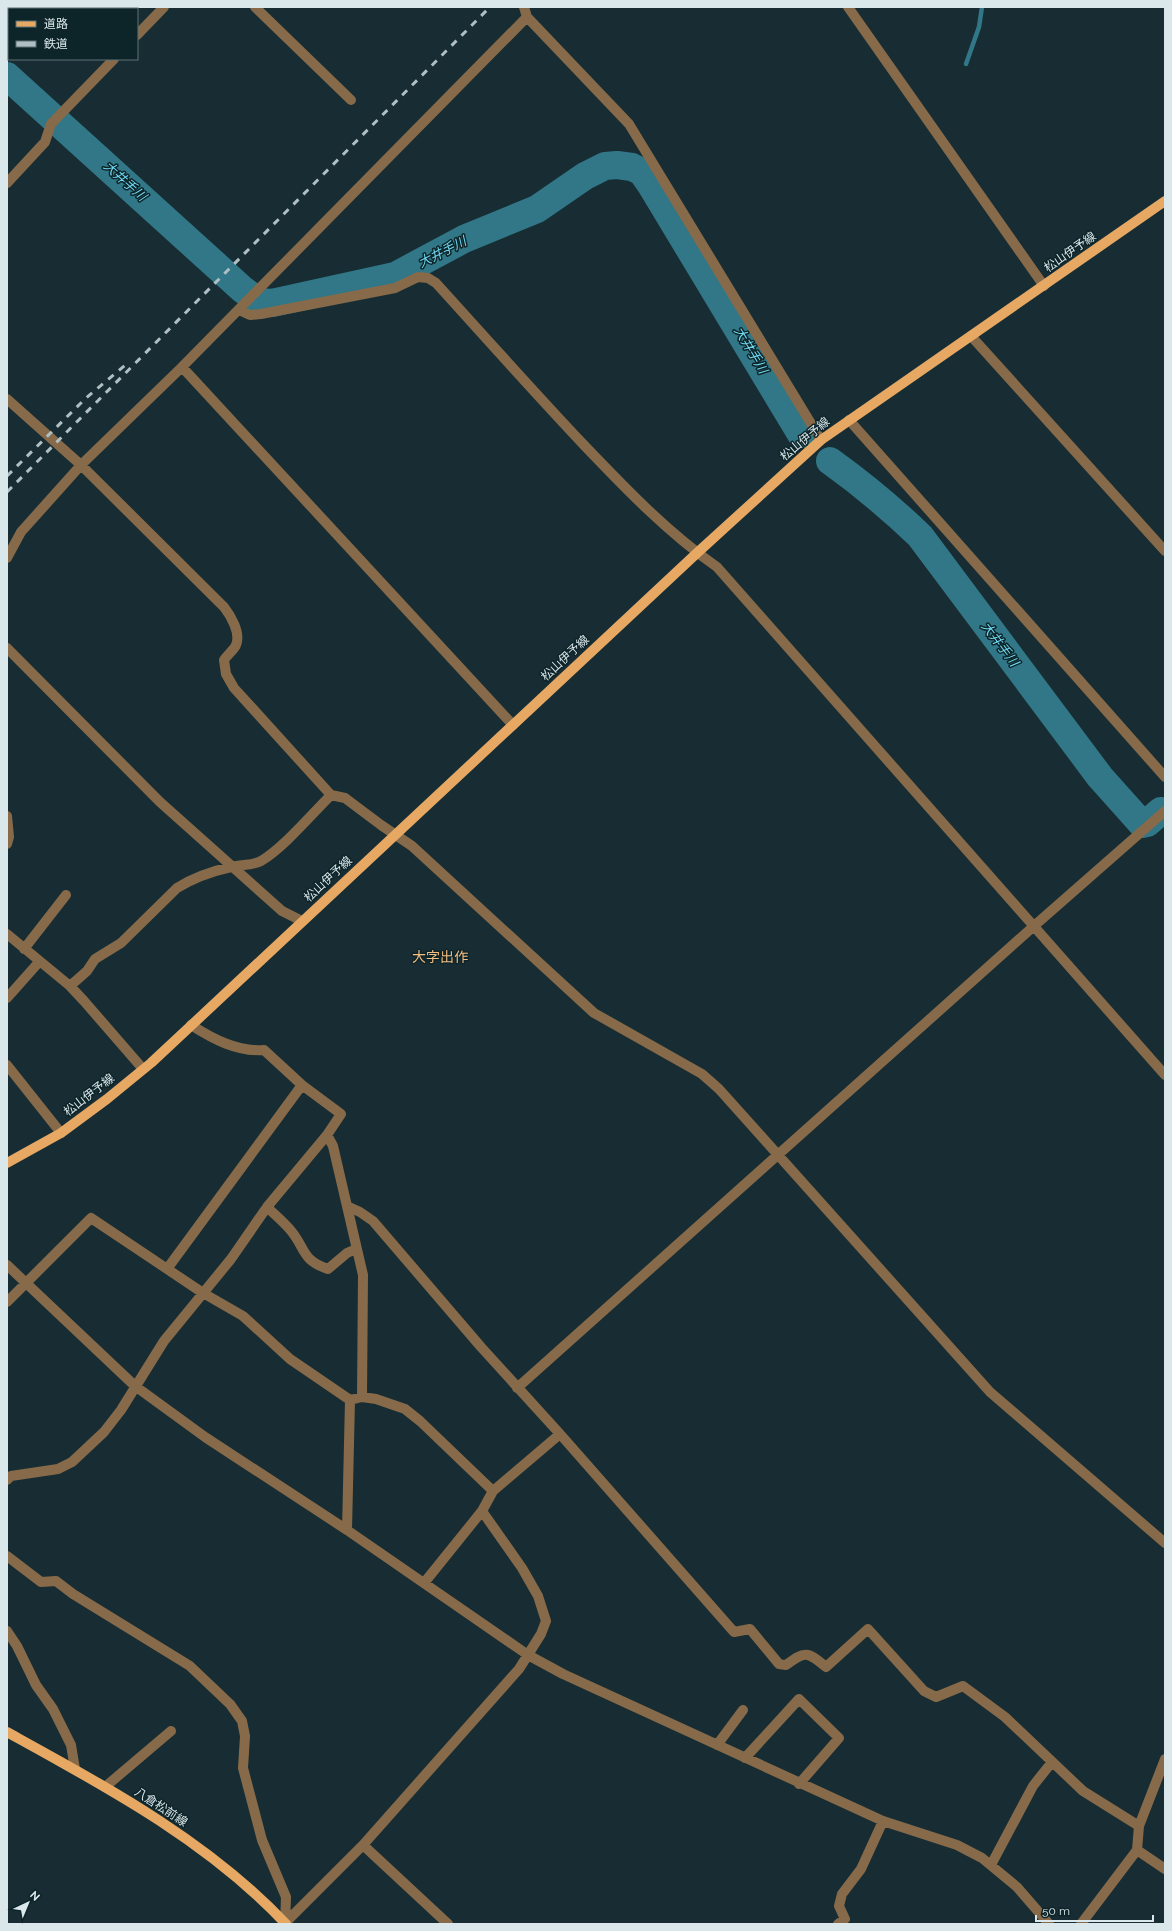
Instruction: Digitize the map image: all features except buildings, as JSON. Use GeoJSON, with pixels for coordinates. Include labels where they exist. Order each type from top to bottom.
{"type":"FeatureCollection","features":[{"type":"Feature","properties":{"kind":"main road","name":"松山伊予線"},"geometry":{"type":"LineString","coordinates":[[7,1163],[61,1133],[107,1099],[143,1069],[820,440],[1165,201]]}},
{"type":"Feature","properties":{"kind":"main road","name":"八倉松前線"},"geometry":{"type":"LineString","coordinates":[[7,1732],[75,1769],[166,1825],[216,1861],[254,1893],[286,1924]]}},
{"type":"Feature","properties":{"kind":"street"},"geometry":{"type":"LineString","coordinates":[[138,34],[164,7]]}},
{"type":"Feature","properties":{"kind":"street"},"geometry":{"type":"LineString","coordinates":[[255,7],[351,100]]}},
{"type":"Feature","properties":{"kind":"street"},"geometry":{"type":"LineString","coordinates":[[848,7],[1044,286]]}},
{"type":"Feature","properties":{"kind":"street"},"geometry":{"type":"LineString","coordinates":[[7,558],[20,532],[81,465],[239,310],[525,12],[629,124],[820,440]]}},
{"type":"Feature","properties":{"kind":"street"},"geometry":{"type":"LineString","coordinates":[[7,183],[45,142],[51,124],[113,60]]}},
{"type":"Feature","properties":{"kind":"street"},"geometry":{"type":"LineString","coordinates":[[239,310],[250,315],[261,314],[395,288],[418,277],[428,278],[436,283],[538,396],[617,479],[683,543],[717,567],[1165,1075]]}},
{"type":"Feature","properties":{"kind":"street"},"geometry":{"type":"LineString","coordinates":[[971,336],[1165,551]]}},
{"type":"Feature","properties":{"kind":"street"},"geometry":{"type":"LineString","coordinates":[[182,367],[513,725]]}},
{"type":"Feature","properties":{"kind":"street"},"geometry":{"type":"LineString","coordinates":[[7,399],[81,465],[224,607],[230,615],[238,636],[236,646],[224,660],[226,674],[234,688],[331,795],[345,798],[412,846],[594,1013],[710,1081],[779,1155],[990,1392],[1165,1543]]}},
{"type":"Feature","properties":{"kind":"street"},"geometry":{"type":"LineString","coordinates":[[849,420],[1165,777]]}},
{"type":"Feature","properties":{"kind":"street"},"geometry":{"type":"LineString","coordinates":[[7,648],[160,802],[282,911],[302,921]]}},
{"type":"Feature","properties":{"kind":"street"},"geometry":{"type":"LineString","coordinates":[[70,986],[87,971],[94,959],[121,943],[177,888],[186,882],[233,866],[249,866],[262,860],[284,842],[331,795]]}},
{"type":"Feature","properties":{"kind":"street"},"geometry":{"type":"LineString","coordinates":[[518,1388],[1034,926],[1165,811]]}},
{"type":"Feature","properties":{"kind":"street"},"geometry":{"type":"LineString","coordinates":[[7,816],[9,838],[7,844]]}},
{"type":"Feature","properties":{"kind":"street"},"geometry":{"type":"LineString","coordinates":[[24,949],[66,895]]}},
{"type":"Feature","properties":{"kind":"street"},"geometry":{"type":"LineString","coordinates":[[7,934],[39,962],[70,986],[98,1016],[143,1069]]}},
{"type":"Feature","properties":{"kind":"street"},"geometry":{"type":"LineString","coordinates":[[7,998],[39,962]]}},
{"type":"Feature","properties":{"kind":"street"},"geometry":{"type":"LineString","coordinates":[[7,1480],[11,1476],[58,1469],[72,1462],[104,1432],[121,1410],[164,1341],[231,1259],[268,1207],[327,1135],[341,1114],[302,1085],[264,1050],[252,1051],[214,1040],[191,1025]]}},
{"type":"Feature","properties":{"kind":"street"},"geometry":{"type":"LineString","coordinates":[[7,1065],[61,1133]]}},
{"type":"Feature","properties":{"kind":"street"},"geometry":{"type":"LineString","coordinates":[[167,1269],[302,1085]]}},
{"type":"Feature","properties":{"kind":"street"},"geometry":{"type":"LineString","coordinates":[[327,1135],[334,1146],[349,1207],[356,1249],[363,1275],[362,1397]]}},
{"type":"Feature","properties":{"kind":"street"},"geometry":{"type":"LineString","coordinates":[[268,1207],[293,1233],[308,1259],[317,1265],[328,1269],[348,1253],[356,1249]]}},
{"type":"Feature","properties":{"kind":"street"},"geometry":{"type":"LineString","coordinates":[[349,1207],[360,1212],[373,1221],[518,1388],[734,1632],[750,1629],[779,1664],[786,1665],[801,1654],[809,1654],[826,1667],[868,1629],[930,1696],[936,1696],[963,1686],[1005,1718],[1083,1791],[1139,1826]]}},
{"type":"Feature","properties":{"kind":"street"},"geometry":{"type":"LineString","coordinates":[[7,1302],[91,1218],[203,1293],[243,1316],[290,1359],[350,1400],[362,1397],[376,1399],[405,1409],[420,1421],[493,1491]]}},
{"type":"Feature","properties":{"kind":"street"},"geometry":{"type":"LineString","coordinates":[[7,1265],[135,1386],[205,1437],[347,1530],[528,1655],[563,1674],[799,1784],[883,1821],[957,1845],[982,1858],[1017,1887],[1049,1924]]}},
{"type":"Feature","properties":{"kind":"street"},"geometry":{"type":"LineString","coordinates":[[347,1530],[350,1400]]}},
{"type":"Feature","properties":{"kind":"street"},"geometry":{"type":"LineString","coordinates":[[424,1583],[482,1512],[493,1491],[560,1434]]}},
{"type":"Feature","properties":{"kind":"street"},"geometry":{"type":"LineString","coordinates":[[286,1924],[363,1845],[519,1669],[541,1634],[546,1621],[538,1596],[522,1568],[482,1512]]}},
{"type":"Feature","properties":{"kind":"street"},"geometry":{"type":"LineString","coordinates":[[7,1556],[41,1582],[56,1580],[73,1594],[190,1666],[230,1704],[242,1721],[245,1736],[244,1768],[262,1840],[286,1897],[286,1924]]}},
{"type":"Feature","properties":{"kind":"street"},"geometry":{"type":"LineString","coordinates":[[7,1631],[17,1646],[36,1685],[53,1709],[71,1745],[75,1769]]}},
{"type":"Feature","properties":{"kind":"street"},"geometry":{"type":"LineString","coordinates":[[745,1758],[800,1700],[840,1738],[799,1784]]}},
{"type":"Feature","properties":{"kind":"street"},"geometry":{"type":"LineString","coordinates":[[717,1745],[743,1710]]}},
{"type":"Feature","properties":{"kind":"street"},"geometry":{"type":"LineString","coordinates":[[105,1787],[171,1731]]}},
{"type":"Feature","properties":{"kind":"street"},"geometry":{"type":"LineString","coordinates":[[1081,1924],[1137,1850],[1139,1826],[1147,1802],[1165,1759]]}},
{"type":"Feature","properties":{"kind":"street"},"geometry":{"type":"LineString","coordinates":[[991,1865],[1033,1786],[1052,1762]]}},
{"type":"Feature","properties":{"kind":"street"},"geometry":{"type":"LineString","coordinates":[[844,1922],[839,1906],[842,1894],[862,1869],[883,1821]]}},
{"type":"Feature","properties":{"kind":"street"},"geometry":{"type":"LineString","coordinates":[[363,1845],[448,1924]]}},
{"type":"Feature","properties":{"kind":"street"},"geometry":{"type":"LineString","coordinates":[[1137,1850],[1165,1869]]}},
{"type":"Feature","properties":{"kind":"waterway"},"geometry":{"type":"LineString","coordinates":[[966,64],[979,27],[982,7]]}},
{"type":"Feature","properties":{"kind":"waterway","name":"大井手川"},"geometry":{"type":"LineString","coordinates":[[7,76],[242,289],[259,302],[272,303],[395,276],[464,239],[537,209],[585,176],[605,166],[617,165],[632,167],[642,172],[651,185],[801,434]]}},
{"type":"Feature","properties":{"kind":"waterway","name":"大井手川"},"geometry":{"type":"LineString","coordinates":[[830,461],[876,497],[920,536],[1100,777],[1142,824],[1147,823],[1161,811]]}},
{"type":"Feature","properties":{"kind":"railway"},"geometry":{"type":"LineString","coordinates":[[7,492],[490,7]]}},
{"type":"Feature","properties":{"kind":"railway"},"geometry":{"type":"LineString","coordinates":[[7,476],[86,398],[129,362]]}},
{"type":"Feature","properties":{"kind":"district","name":"大字出作"},"geometry":{"type":"Point","coordinates":[440,957]}}]}
